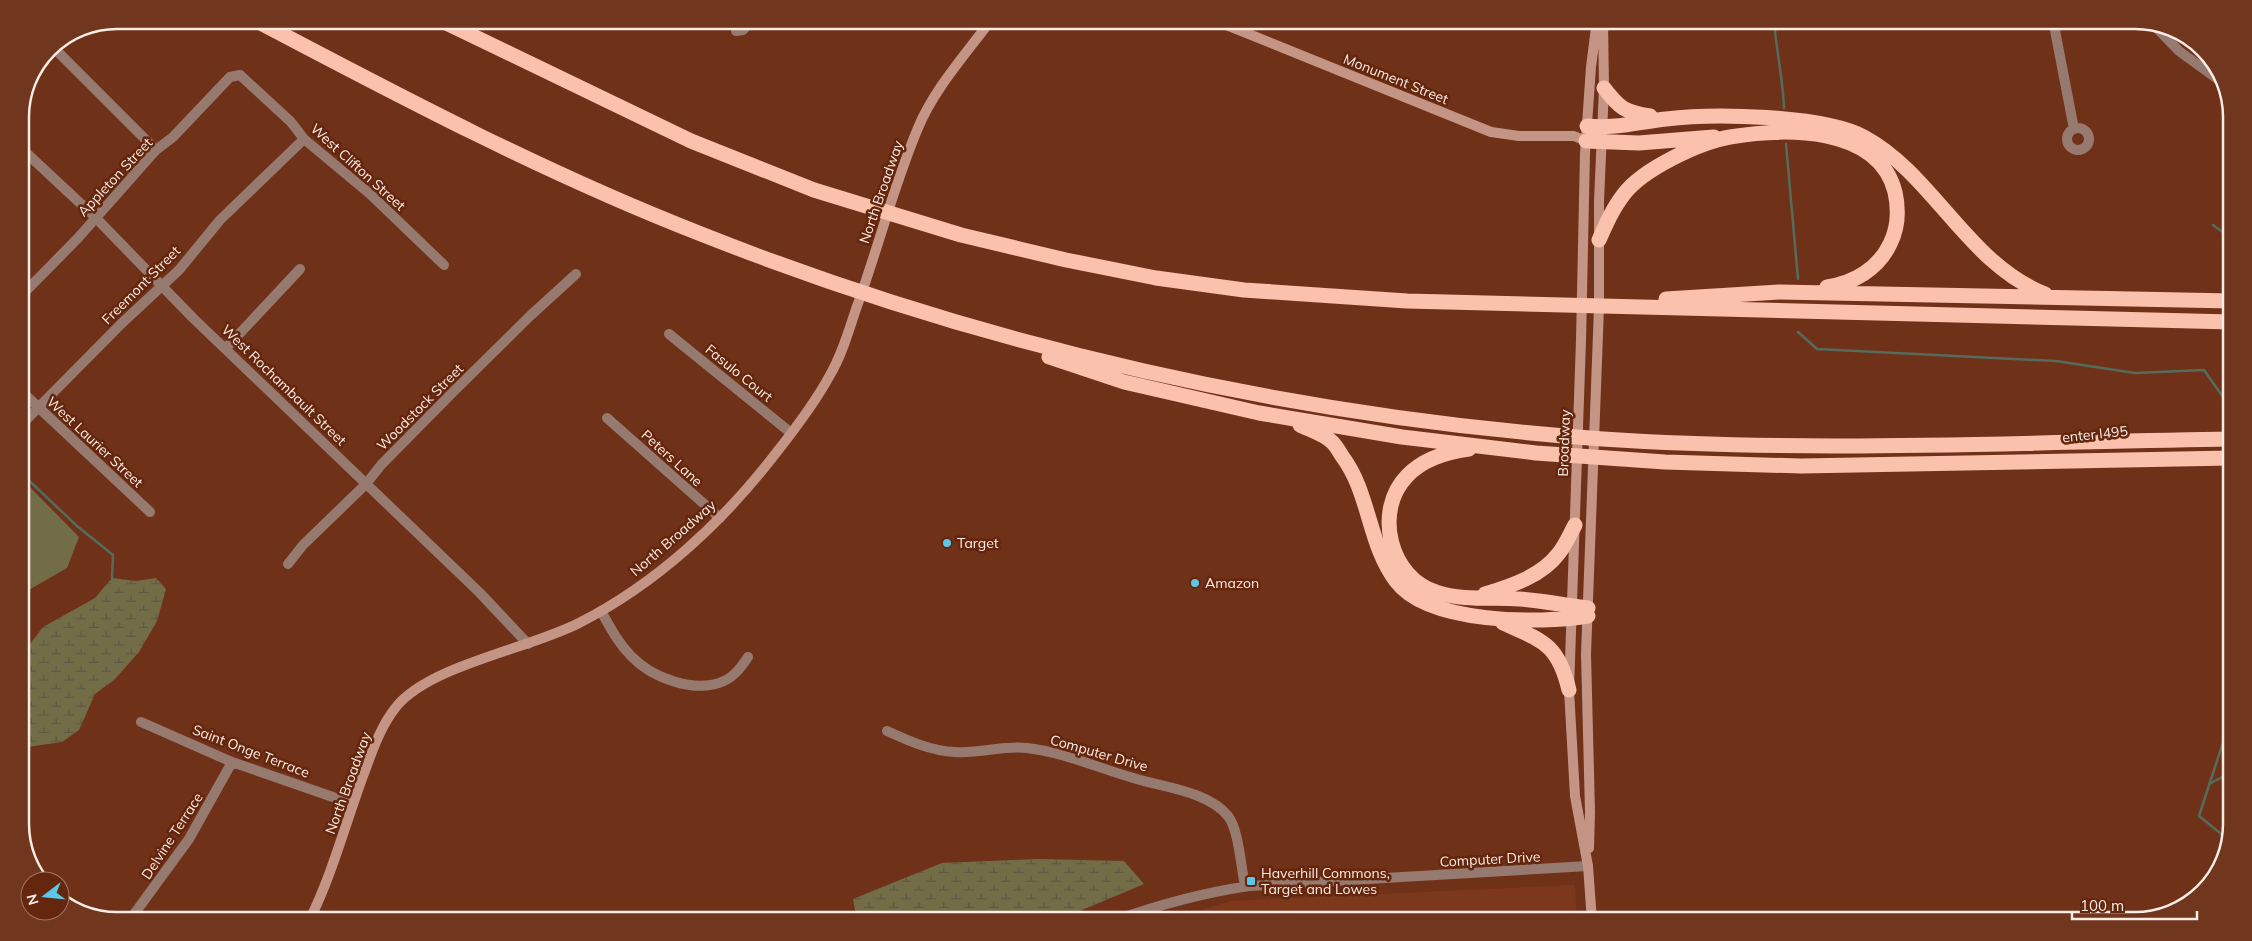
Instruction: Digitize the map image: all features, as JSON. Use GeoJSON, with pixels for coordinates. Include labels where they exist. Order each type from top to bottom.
{"type":"FeatureCollection","features":[{"type":"Feature","properties":{"kind":"highway"},"geometry":{"type":"LineString","coordinates":[[272,29],[483,138],[634,207],[772,262],[986,331],[1122,366],[1259,395],[1413,419],[1561,435],[1769,445],[2223,438]]}},
{"type":"Feature","properties":{"kind":"highway"},"geometry":{"type":"LineString","coordinates":[[458,29],[613,105],[750,166],[878,211],[961,235],[1066,260],[1156,278],[1244,290],[1407,301],[2223,322]]}},
{"type":"Feature","properties":{"kind":"highway"},"geometry":{"type":"LineString","coordinates":[[1604,88],[1616,104],[1625,111],[1667,118],[1742,118],[1810,122],[1828,124],[1863,136],[1885,150],[1909,172],[2005,272],[2027,287],[2056,299]]}},
{"type":"Feature","properties":{"kind":"highway"},"geometry":{"type":"LineString","coordinates":[[1590,134],[1667,118]]}},
{"type":"Feature","properties":{"kind":"highway"},"geometry":{"type":"LineString","coordinates":[[1590,134],[1639,143],[1786,132],[1826,136],[1848,143],[1878,162],[1892,183],[1898,208],[1897,222],[1889,246],[1875,265],[1856,278],[1838,286],[1793,292]]}},
{"type":"Feature","properties":{"kind":"highway"},"geometry":{"type":"LineString","coordinates":[[1599,240],[1610,217],[1625,193],[1647,172],[1678,155],[1728,137]]}},
{"type":"Feature","properties":{"kind":"highway"},"geometry":{"type":"LineString","coordinates":[[1587,305],[1793,292],[2056,299],[2223,301]]}},
{"type":"Feature","properties":{"kind":"highway"},"geometry":{"type":"LineString","coordinates":[[986,331],[1036,352],[1124,382],[1211,404],[1288,418],[1482,447],[1665,462],[1801,466],[2223,458]]}},
{"type":"Feature","properties":{"kind":"highway"},"geometry":{"type":"LineString","coordinates":[[1288,418],[1331,441],[1354,472],[1378,545],[1396,582],[1419,601],[1458,613],[1525,621],[1588,612]]}},
{"type":"Feature","properties":{"kind":"highway","name":"enter I495"},"geometry":{"type":"LineString","coordinates":[[1988,462],[2206,439]]}},
{"type":"Feature","properties":{"kind":"highway"},"geometry":{"type":"LineString","coordinates":[[1482,447],[1438,455],[1418,466],[1406,477],[1392,501],[1388,522],[1392,548],[1401,564],[1416,582],[1436,592],[1472,597],[1520,599],[1571,613]]}},
{"type":"Feature","properties":{"kind":"highway"},"geometry":{"type":"LineString","coordinates":[[1472,597],[1508,587],[1535,574],[1559,554],[1575,525]]}},
{"type":"Feature","properties":{"kind":"highway"},"geometry":{"type":"LineString","coordinates":[[1492,618],[1544,642],[1557,654],[1569,690]]}},
{"type":"Feature","properties":{"kind":"main road","name":"North Broadway"},"geometry":{"type":"LineString","coordinates":[[312,912],[328,880],[353,804],[384,724],[407,696],[428,681],[578,624],[645,582],[720,518],[744,492],[791,433],[831,374],[852,321],[918,126],[933,99],[984,29]]}},
{"type":"Feature","properties":{"kind":"main road","name":"Monument Street"},"geometry":{"type":"LineString","coordinates":[[1236,29],[1491,132],[1519,136],[1590,134]]}},
{"type":"Feature","properties":{"kind":"main road","name":"Broadway"},"geometry":{"type":"LineString","coordinates":[[1588,866],[1575,796],[1569,690],[1582,267],[1596,29]]}},
{"type":"Feature","properties":{"kind":"main road","name":"Broadway"},"geometry":{"type":"LineString","coordinates":[[1591,912],[1588,866],[1590,812],[1586,714],[1598,339],[1599,240],[1590,134],[1604,88],[1603,29]]}},
{"type":"Feature","properties":{"kind":"street"},"geometry":{"type":"LineString","coordinates":[[736,31],[744,29]]}},
{"type":"Feature","properties":{"kind":"street"},"geometry":{"type":"LineString","coordinates":[[2056,29],[2074,129]]}},
{"type":"Feature","properties":{"kind":"street"},"geometry":{"type":"LineString","coordinates":[[2161,32],[2179,51],[2212,75]]}},
{"type":"Feature","properties":{"kind":"street"},"geometry":{"type":"LineString","coordinates":[[58,52],[156,150]]}},
{"type":"Feature","properties":{"kind":"street","name":"West Clifton Street"},"geometry":{"type":"LineString","coordinates":[[230,77],[240,75],[291,122],[304,139],[370,194],[444,265]]}},
{"type":"Feature","properties":{"kind":"street","name":"Appleton Street"},"geometry":{"type":"LineString","coordinates":[[29,288],[96,218],[156,150],[179,132],[230,77]]}},
{"type":"Feature","properties":{"kind":"street","name":"Freemont Street"},"geometry":{"type":"LineString","coordinates":[[29,416],[179,270],[220,220],[304,139]]}},
{"type":"Feature","properties":{"kind":"street","name":"West Rochambault Street"},"geometry":{"type":"LineString","coordinates":[[29,155],[96,218],[161,286],[479,592],[528,644]]}},
{"type":"Feature","properties":{"kind":"street"},"geometry":{"type":"LineString","coordinates":[[226,348],[300,269]]}},
{"type":"Feature","properties":{"kind":"street","name":"Woodstock Street"},"geometry":{"type":"LineString","coordinates":[[288,564],[304,545],[366,484],[380,465],[530,316],[576,274]]}},
{"type":"Feature","properties":{"kind":"street","name":"Fasulo Court"},"geometry":{"type":"LineString","coordinates":[[669,334],[791,433]]}},
{"type":"Feature","properties":{"kind":"street","name":"West Laurier Street"},"geometry":{"type":"LineString","coordinates":[[29,399],[150,512]]}},
{"type":"Feature","properties":{"kind":"street","name":"Peters Lane"},"geometry":{"type":"LineString","coordinates":[[607,418],[720,518]]}},
{"type":"Feature","properties":{"kind":"street"},"geometry":{"type":"LineString","coordinates":[[601,611],[618,641],[632,658],[660,677],[673,681],[705,684],[724,681],[738,671],[748,656]]}},
{"type":"Feature","properties":{"kind":"street","name":"Saint Onge Terrace"},"geometry":{"type":"LineString","coordinates":[[141,722],[232,762],[353,804]]}},
{"type":"Feature","properties":{"kind":"street","name":"Computer Drive"},"geometry":{"type":"LineString","coordinates":[[887,731],[934,749],[956,752],[1004,746],[1028,748],[1080,761],[1132,778],[1176,788],[1205,799],[1228,816],[1234,830],[1245,886]]}},
{"type":"Feature","properties":{"kind":"street","name":"Delvine Terrace"},"geometry":{"type":"LineString","coordinates":[[136,912],[189,840],[232,762]]}},
{"type":"Feature","properties":{"kind":"street","name":"Computer Drive"},"geometry":{"type":"LineString","coordinates":[[1138,912],[1162,903],[1206,892],[1245,886],[1588,866]]}},
{"type":"Feature","properties":{"kind":"shaded area"},"geometry":{"type":"Polygon","coordinates":[[[1575,885],[1576,912],[1195,912],[1231,901],[1575,885]]]}},
{"type":"Feature","properties":{"kind":"green space"},"geometry":{"type":"Polygon","coordinates":[[[29,486],[79,537],[67,568],[29,590],[29,486]]]}},
{"type":"Feature","properties":{"kind":"green space"},"geometry":{"type":"Polygon","coordinates":[[[112,578],[136,581],[156,578],[166,589],[157,621],[139,652],[114,680],[95,694],[79,730],[62,742],[29,747],[30,644],[43,627],[95,598],[112,578]]]}},
{"type":"Feature","properties":{"kind":"green space"},"geometry":{"type":"Polygon","coordinates":[[[1037,859],[1124,861],[1144,884],[1077,912],[855,912],[853,899],[942,863],[1037,859]]]}},
{"type":"Feature","properties":{"kind":"waterway"},"geometry":{"type":"LineString","coordinates":[[1775,29],[1784,108]]}},
{"type":"Feature","properties":{"kind":"waterway"},"geometry":{"type":"LineString","coordinates":[[1786,144],[1798,279]]}},
{"type":"Feature","properties":{"kind":"waterway"},"geometry":{"type":"LineString","coordinates":[[2213,225],[2223,232]]}},
{"type":"Feature","properties":{"kind":"waterway"},"geometry":{"type":"LineString","coordinates":[[1798,332],[1817,349],[2056,361],[2135,373],[2204,370],[2223,397]]}},
{"type":"Feature","properties":{"kind":"waterway"},"geometry":{"type":"LineString","coordinates":[[29,481],[77,526],[113,555],[112,578]]}},
{"type":"Feature","properties":{"kind":"waterway"},"geometry":{"type":"LineString","coordinates":[[2222,835],[2199,816],[2223,743]]}},
{"type":"Feature","properties":{"kind":"waterway"},"geometry":{"type":"LineString","coordinates":[[2209,784],[2223,777]]}},
{"type":"Feature","properties":{"kind":"place","name":"Target"},"geometry":{"type":"Point","coordinates":[947,543]}},
{"type":"Feature","properties":{"kind":"place","name":"Amazon"},"geometry":{"type":"Point","coordinates":[1195,583]}},
{"type":"Feature","properties":{"kind":"place","name":"Haverhill Commons, Target and Lowes"},"geometry":{"type":"Point","coordinates":[1251,881]}}]}
